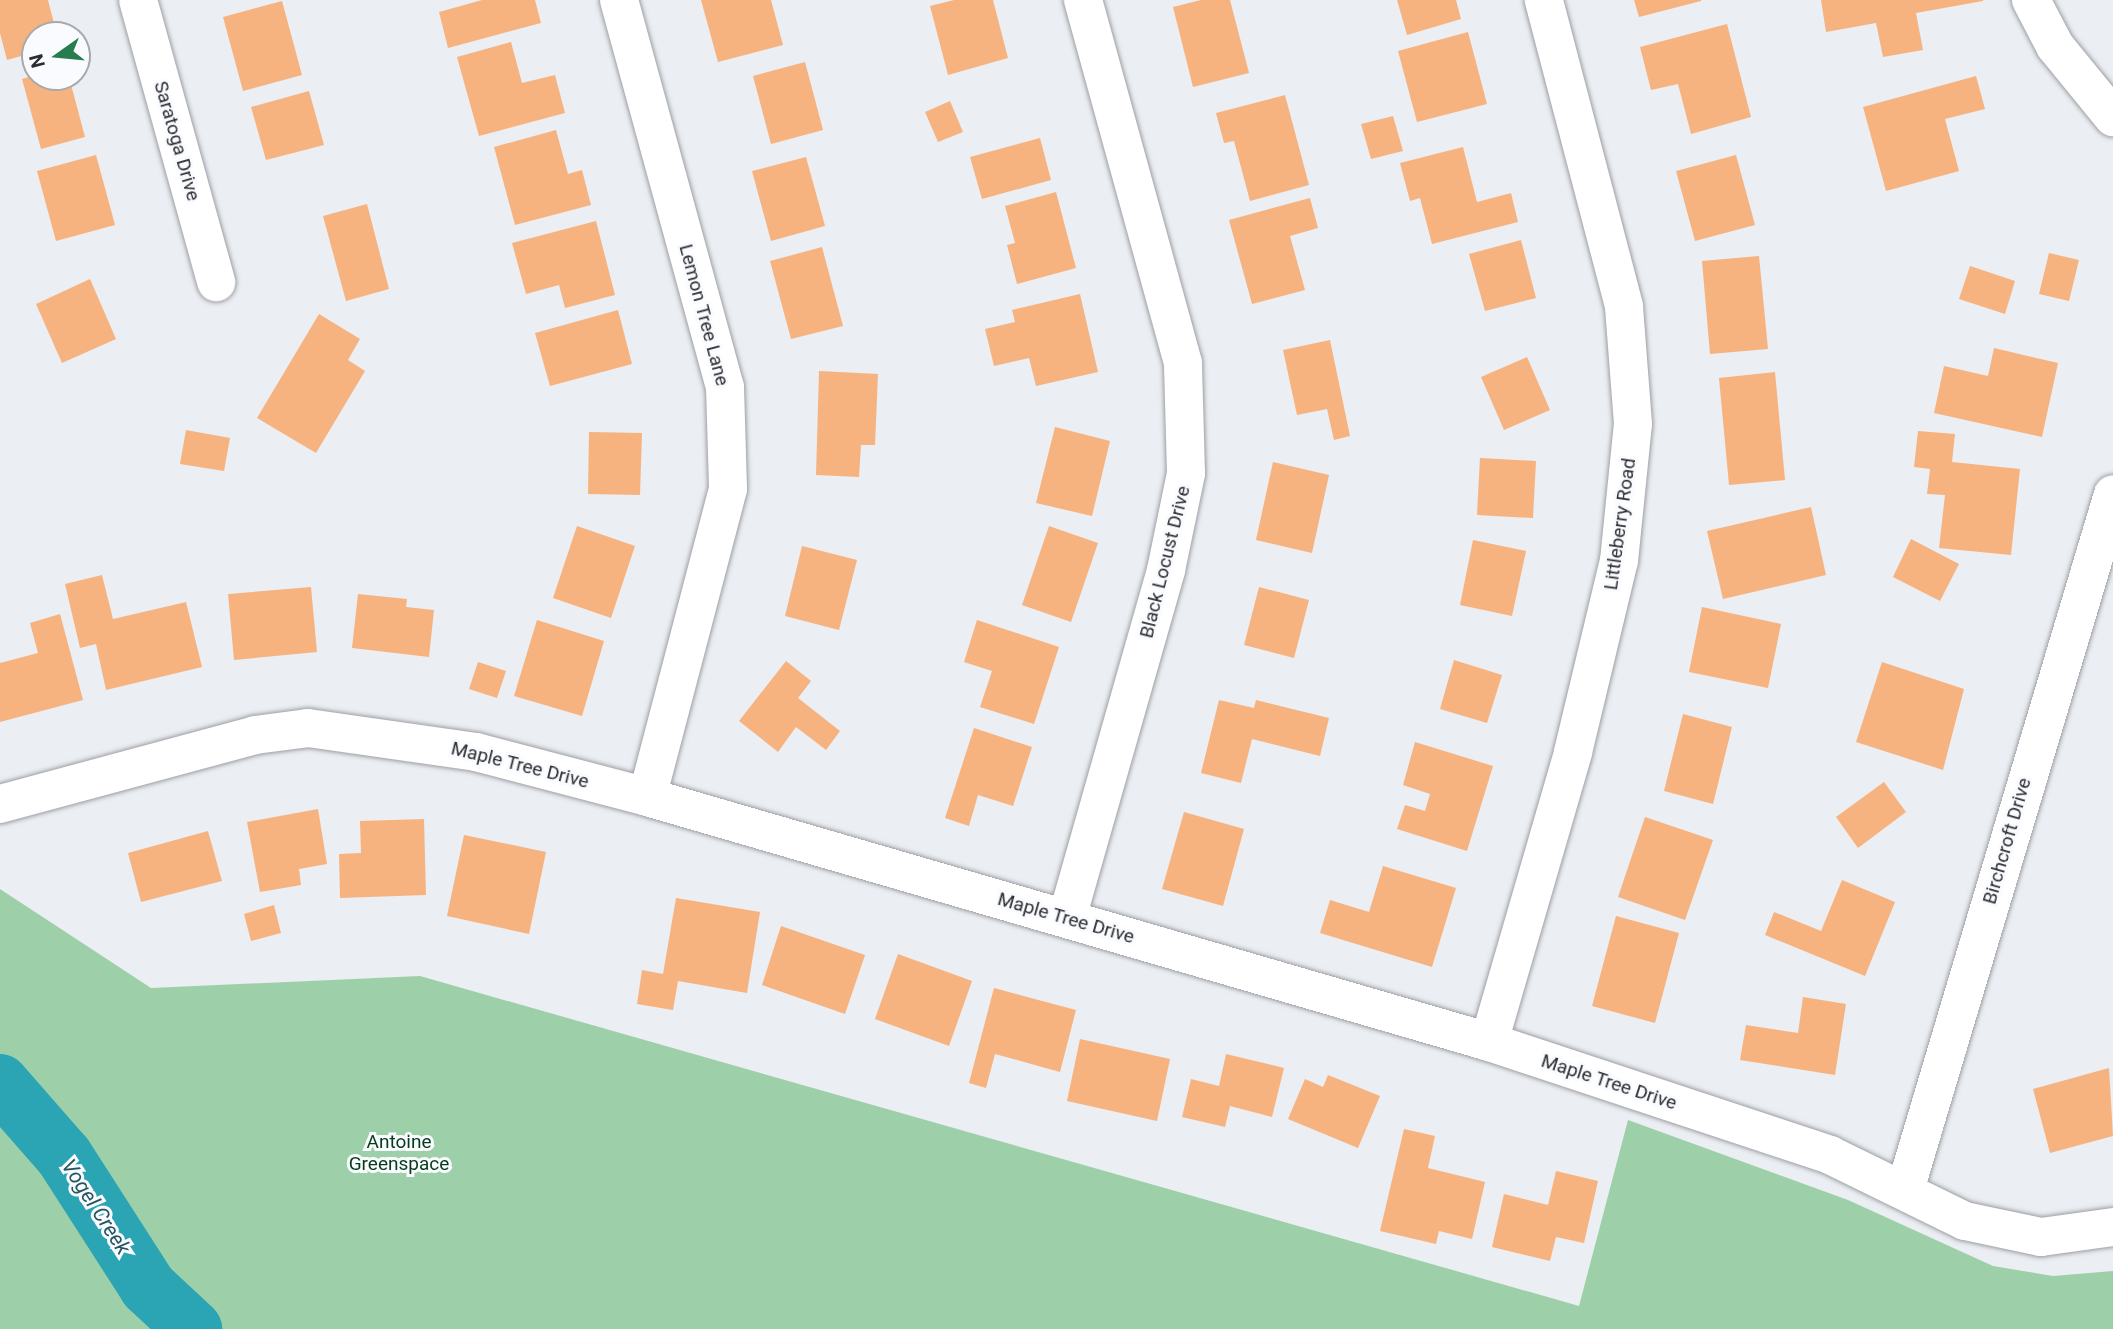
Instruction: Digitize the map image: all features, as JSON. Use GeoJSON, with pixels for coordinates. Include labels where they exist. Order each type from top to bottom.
{"type":"FeatureCollection","features":[{"type":"Feature","properties":{"kind":"street","name":"Saratoga Drive"},"geometry":{"type":"LineString","coordinates":[[138,0],[216,282]]}},
{"type":"Feature","properties":{"kind":"street","name":"Lemon Tree Lane"},"geometry":{"type":"LineString","coordinates":[[619,0],[725,387],[728,489],[648,797]]}},
{"type":"Feature","properties":{"kind":"street","name":"Black Locust Drive"},"geometry":{"type":"LineString","coordinates":[[1067,918],[1166,570],[1186,473],[1183,363],[1083,0]]}},
{"type":"Feature","properties":{"kind":"street","name":"Littleberry Road"},"geometry":{"type":"LineString","coordinates":[[1489,1042],[1573,752],[1619,561],[1633,424],[1624,306],[1544,0]]}},
{"type":"Feature","properties":{"kind":"street"},"geometry":{"type":"LineString","coordinates":[[2031,0],[2055,46],[2113,117]]}},
{"type":"Feature","properties":{"kind":"street","name":"Birchcroft Drive"},"geometry":{"type":"LineString","coordinates":[[1905,1190],[2113,494]]}},
{"type":"Feature","properties":{"kind":"street","name":"Maple Tree Drive"},"geometry":{"type":"LineString","coordinates":[[0,804],[255,735],[307,728],[476,752],[648,797],[1489,1042],[1830,1154],[1965,1221],[2007,1232],[2041,1237],[2113,1227]]}},
{"type":"Feature","properties":{"kind":"green space","name":"Antoine Greenspace"},"geometry":{"type":"Polygon","coordinates":[[[0,889],[151,988],[420,976],[1579,1306],[1628,1120],[1848,1200],[1993,1266],[2053,1276],[2113,1271],[2113,1329],[0,1329],[0,889]]]}},
{"type":"Feature","properties":{"kind":"building"},"geometry":{"type":"Polygon","coordinates":[[[0,0],[48,0],[53,21],[21,21],[21,56],[7,60],[0,33],[0,0]]]}},
{"type":"Feature","properties":{"kind":"building"},"geometry":{"type":"Polygon","coordinates":[[[482,0],[535,0],[541,23],[448,48],[439,12],[482,0]]]}},
{"type":"Feature","properties":{"kind":"building"},"geometry":{"type":"Polygon","coordinates":[[[701,0],[771,0],[783,45],[718,62],[701,0]]]}},
{"type":"Feature","properties":{"kind":"building"},"geometry":{"type":"Polygon","coordinates":[[[954,0],[993,0],[1008,58],[948,75],[930,6],[954,0]]]}},
{"type":"Feature","properties":{"kind":"building"},"geometry":{"type":"Polygon","coordinates":[[[1201,0],[1230,0],[1249,73],[1193,87],[1173,7],[1201,0]]]}},
{"type":"Feature","properties":{"kind":"building"},"geometry":{"type":"Polygon","coordinates":[[[1397,0],[1456,0],[1461,19],[1407,35],[1397,0]]]}},
{"type":"Feature","properties":{"kind":"building"},"geometry":{"type":"Polygon","coordinates":[[[1634,0],[1701,0],[1701,1],[1639,17],[1634,0]]]}},
{"type":"Feature","properties":{"kind":"building"},"geometry":{"type":"Polygon","coordinates":[[[1821,0],[1983,1],[1916,13],[1923,50],[1883,57],[1876,23],[1826,32],[1821,0]]]}},
{"type":"Feature","properties":{"kind":"building"},"geometry":{"type":"Polygon","coordinates":[[[282,1],[302,75],[243,91],[223,17],[282,1]]]}},
{"type":"Feature","properties":{"kind":"building"},"geometry":{"type":"Polygon","coordinates":[[[1727,24],[1751,117],[1691,134],[1678,84],[1651,90],[1640,47],[1727,24]]]}},
{"type":"Feature","properties":{"kind":"building"},"geometry":{"type":"Polygon","coordinates":[[[1468,32],[1487,104],[1417,122],[1398,51],[1468,32]]]}},
{"type":"Feature","properties":{"kind":"building"},"geometry":{"type":"Polygon","coordinates":[[[511,42],[522,83],[555,75],[565,113],[479,136],[457,57],[511,42]]]}},
{"type":"Feature","properties":{"kind":"building"},"geometry":{"type":"Polygon","coordinates":[[[805,62],[823,130],[771,144],[753,76],[805,62]]]}},
{"type":"Feature","properties":{"kind":"building"},"geometry":{"type":"Polygon","coordinates":[[[1976,76],[1985,109],[1945,119],[1959,171],[1886,191],[1863,107],[1976,76]]]}},
{"type":"Feature","properties":{"kind":"building"},"geometry":{"type":"Polygon","coordinates":[[[25,91],[73,91],[85,137],[41,149],[25,91]]]}},
{"type":"Feature","properties":{"kind":"building"},"geometry":{"type":"Polygon","coordinates":[[[309,91],[324,145],[266,160],[251,107],[309,91]]]}},
{"type":"Feature","properties":{"kind":"building"},"geometry":{"type":"Polygon","coordinates":[[[1285,95],[1309,185],[1250,201],[1234,141],[1224,143],[1216,113],[1285,95]]]}},
{"type":"Feature","properties":{"kind":"building"},"geometry":{"type":"Polygon","coordinates":[[[950,101],[963,132],[938,142],[925,112],[950,101]]]}},
{"type":"Feature","properties":{"kind":"building"},"geometry":{"type":"Polygon","coordinates":[[[1393,116],[1403,151],[1371,159],[1361,124],[1393,116]]]}},
{"type":"Feature","properties":{"kind":"building"},"geometry":{"type":"Polygon","coordinates":[[[556,130],[568,174],[582,170],[591,205],[515,225],[494,147],[556,130]]]}},
{"type":"Feature","properties":{"kind":"building"},"geometry":{"type":"Polygon","coordinates":[[[1040,138],[1051,180],[982,199],[970,157],[1040,138]]]}},
{"type":"Feature","properties":{"kind":"building"},"geometry":{"type":"Polygon","coordinates":[[[1463,147],[1477,202],[1511,193],[1518,222],[1432,244],[1420,198],[1410,201],[1400,163],[1463,147]]]}},
{"type":"Feature","properties":{"kind":"building"},"geometry":{"type":"Polygon","coordinates":[[[96,155],[115,225],[56,241],[37,171],[96,155]]]}},
{"type":"Feature","properties":{"kind":"building"},"geometry":{"type":"Polygon","coordinates":[[[1736,155],[1755,225],[1695,241],[1676,171],[1736,155]]]}},
{"type":"Feature","properties":{"kind":"building"},"geometry":{"type":"Polygon","coordinates":[[[806,157],[825,226],[771,241],[752,171],[806,157]]]}},
{"type":"Feature","properties":{"kind":"building"},"geometry":{"type":"Polygon","coordinates":[[[1056,192],[1076,268],[1017,284],[1007,245],[1015,243],[1005,206],[1056,192]]]}},
{"type":"Feature","properties":{"kind":"building"},"geometry":{"type":"Polygon","coordinates":[[[1310,198],[1318,228],[1290,236],[1305,290],[1252,304],[1229,220],[1310,198]]]}},
{"type":"Feature","properties":{"kind":"building"},"geometry":{"type":"Polygon","coordinates":[[[367,204],[389,289],[346,301],[323,216],[367,204]]]}},
{"type":"Feature","properties":{"kind":"building"},"geometry":{"type":"Polygon","coordinates":[[[596,221],[615,295],[565,308],[559,285],[526,294],[512,243],[596,221]]]}},
{"type":"Feature","properties":{"kind":"building"},"geometry":{"type":"Polygon","coordinates":[[[1521,240],[1536,298],[1485,311],[1469,254],[1521,240]]]}},
{"type":"Feature","properties":{"kind":"building"},"geometry":{"type":"Polygon","coordinates":[[[822,247],[843,326],[791,339],[770,261],[822,247]]]}},
{"type":"Feature","properties":{"kind":"building"},"geometry":{"type":"Polygon","coordinates":[[[2049,253],[2079,260],[2069,301],[2039,294],[2049,253]]]}},
{"type":"Feature","properties":{"kind":"building"},"geometry":{"type":"Polygon","coordinates":[[[1759,256],[1768,349],[1710,354],[1702,261],[1759,256]]]}},
{"type":"Feature","properties":{"kind":"building"},"geometry":{"type":"Polygon","coordinates":[[[1970,266],[2015,281],[2005,314],[1959,299],[1970,266]]]}},
{"type":"Feature","properties":{"kind":"building"},"geometry":{"type":"Polygon","coordinates":[[[90,279],[116,339],[62,363],[36,304],[90,279]]]}},
{"type":"Feature","properties":{"kind":"building"},"geometry":{"type":"Polygon","coordinates":[[[1080,294],[1098,372],[1036,386],[1029,358],[994,366],[985,329],[1015,322],[1012,310],[1080,294]]]}},
{"type":"Feature","properties":{"kind":"building"},"geometry":{"type":"Polygon","coordinates":[[[618,310],[632,364],[550,386],[535,333],[618,310]]]}},
{"type":"Feature","properties":{"kind":"building"},"geometry":{"type":"Polygon","coordinates":[[[319,314],[360,339],[348,360],[365,371],[316,453],[257,418],[319,314]]]}},
{"type":"Feature","properties":{"kind":"building"},"geometry":{"type":"Polygon","coordinates":[[[1330,340],[1350,436],[1334,440],[1327,409],[1297,415],[1283,350],[1330,340]]]}},
{"type":"Feature","properties":{"kind":"building"},"geometry":{"type":"Polygon","coordinates":[[[1994,348],[2058,363],[2042,437],[1934,413],[1944,366],[1988,376],[1994,348]]]}},
{"type":"Feature","properties":{"kind":"building"},"geometry":{"type":"Polygon","coordinates":[[[1527,357],[1550,410],[1504,430],[1481,377],[1527,357]]]}},
{"type":"Feature","properties":{"kind":"building"},"geometry":{"type":"Polygon","coordinates":[[[819,371],[878,374],[875,445],[861,445],[859,477],[816,475],[819,371]]]}},
{"type":"Feature","properties":{"kind":"building"},"geometry":{"type":"Polygon","coordinates":[[[1775,372],[1785,480],[1729,485],[1719,378],[1775,372]]]}},
{"type":"Feature","properties":{"kind":"building"},"geometry":{"type":"Polygon","coordinates":[[[1055,427],[1110,441],[1092,516],[1036,503],[1055,427]]]}},
{"type":"Feature","properties":{"kind":"building"},"geometry":{"type":"Polygon","coordinates":[[[186,430],[230,438],[224,471],[180,464],[186,430]]]}},
{"type":"Feature","properties":{"kind":"building"},"geometry":{"type":"Polygon","coordinates":[[[1918,431],[1955,434],[1952,462],[2020,469],[2011,555],[1939,548],[1945,495],[1927,494],[1930,469],[1914,467],[1918,431]]]}},
{"type":"Feature","properties":{"kind":"building"},"geometry":{"type":"Polygon","coordinates":[[[589,432],[642,433],[640,495],[588,494],[589,432]]]}},
{"type":"Feature","properties":{"kind":"building"},"geometry":{"type":"Polygon","coordinates":[[[1480,458],[1536,461],[1533,518],[1477,515],[1480,458]]]}},
{"type":"Feature","properties":{"kind":"building"},"geometry":{"type":"Polygon","coordinates":[[[1273,462],[1329,475],[1312,553],[1256,540],[1273,462]]]}},
{"type":"Feature","properties":{"kind":"building"},"geometry":{"type":"Polygon","coordinates":[[[1811,507],[1826,575],[1723,599],[1707,531],[1811,507]]]}},
{"type":"Feature","properties":{"kind":"building"},"geometry":{"type":"Polygon","coordinates":[[[577,526],[635,546],[611,618],[553,598],[577,526]]]}},
{"type":"Feature","properties":{"kind":"building"},"geometry":{"type":"Polygon","coordinates":[[[1049,526],[1098,543],[1071,622],[1022,605],[1049,526]]]}},
{"type":"Feature","properties":{"kind":"building"},"geometry":{"type":"Polygon","coordinates":[[[1911,539],[1959,564],[1940,601],[1893,577],[1911,539]]]}},
{"type":"Feature","properties":{"kind":"building"},"geometry":{"type":"Polygon","coordinates":[[[1473,540],[1526,551],[1512,616],[1460,605],[1473,540]]]}},
{"type":"Feature","properties":{"kind":"building"},"geometry":{"type":"Polygon","coordinates":[[[802,546],[857,560],[839,630],[785,616],[802,546]]]}},
{"type":"Feature","properties":{"kind":"building"},"geometry":{"type":"Polygon","coordinates":[[[102,575],[113,619],[186,602],[202,667],[106,690],[96,644],[80,648],[65,584],[102,575]]]}},
{"type":"Feature","properties":{"kind":"building"},"geometry":{"type":"Polygon","coordinates":[[[311,587],[317,652],[234,660],[228,594],[311,587]]]}},
{"type":"Feature","properties":{"kind":"building"},"geometry":{"type":"Polygon","coordinates":[[[1259,587],[1309,600],[1294,658],[1244,645],[1259,587]]]}},
{"type":"Feature","properties":{"kind":"building"},"geometry":{"type":"Polygon","coordinates":[[[358,594],[407,599],[406,607],[434,610],[429,657],[352,648],[358,594]]]}},
{"type":"Feature","properties":{"kind":"building"},"geometry":{"type":"Polygon","coordinates":[[[1702,607],[1781,624],[1768,688],[1689,672],[1702,607]]]}},
{"type":"Feature","properties":{"kind":"building"},"geometry":{"type":"Polygon","coordinates":[[[60,614],[83,700],[0,722],[0,663],[38,653],[30,623],[60,614]]]}},
{"type":"Feature","properties":{"kind":"building"},"geometry":{"type":"Polygon","coordinates":[[[537,620],[604,641],[582,716],[514,696],[537,620]]]}},
{"type":"Feature","properties":{"kind":"building"},"geometry":{"type":"Polygon","coordinates":[[[977,620],[1059,647],[1034,724],[980,707],[992,671],[964,662],[977,620]]]}},
{"type":"Feature","properties":{"kind":"building"},"geometry":{"type":"Polygon","coordinates":[[[1454,660],[1502,675],[1487,723],[1440,709],[1454,660]]]}},
{"type":"Feature","properties":{"kind":"building"},"geometry":{"type":"Polygon","coordinates":[[[786,661],[811,681],[798,698],[840,731],[826,750],[796,727],[778,752],[739,721],[786,661]]]}},
{"type":"Feature","properties":{"kind":"building"},"geometry":{"type":"Polygon","coordinates":[[[478,662],[506,671],[497,698],[469,689],[478,662]]]}},
{"type":"Feature","properties":{"kind":"building"},"geometry":{"type":"Polygon","coordinates":[[[1882,662],[1964,689],[1943,770],[1856,742],[1882,662]]]}},
{"type":"Feature","properties":{"kind":"building"},"geometry":{"type":"Polygon","coordinates":[[[1219,700],[1254,708],[1256,700],[1329,718],[1320,756],[1252,739],[1241,783],[1201,773],[1219,700]]]}},
{"type":"Feature","properties":{"kind":"building"},"geometry":{"type":"Polygon","coordinates":[[[1683,714],[1732,727],[1713,804],[1664,791],[1683,714]]]}},
{"type":"Feature","properties":{"kind":"building"},"geometry":{"type":"Polygon","coordinates":[[[974,728],[1032,747],[1013,806],[978,795],[969,826],[945,818],[974,728]]]}},
{"type":"Feature","properties":{"kind":"building"},"geometry":{"type":"Polygon","coordinates":[[[1415,742],[1493,766],[1467,851],[1397,829],[1405,805],[1425,811],[1430,794],[1403,785],[1415,742]]]}},
{"type":"Feature","properties":{"kind":"building"},"geometry":{"type":"Polygon","coordinates":[[[1884,782],[1906,812],[1858,848],[1836,817],[1884,782]]]}},
{"type":"Feature","properties":{"kind":"building"},"geometry":{"type":"Polygon","coordinates":[[[318,809],[327,864],[299,869],[301,885],[260,892],[247,822],[318,809]]]}},
{"type":"Feature","properties":{"kind":"building"},"geometry":{"type":"Polygon","coordinates":[[[1184,812],[1244,829],[1223,906],[1162,889],[1184,812]]]}},
{"type":"Feature","properties":{"kind":"building"},"geometry":{"type":"Polygon","coordinates":[[[1645,817],[1713,840],[1685,920],[1618,897],[1645,817]]]}},
{"type":"Feature","properties":{"kind":"building"},"geometry":{"type":"Polygon","coordinates":[[[424,819],[426,895],[340,898],[339,854],[361,853],[360,821],[424,819]]]}},
{"type":"Feature","properties":{"kind":"building"},"geometry":{"type":"Polygon","coordinates":[[[208,831],[222,881],[141,902],[128,853],[208,831]]]}},
{"type":"Feature","properties":{"kind":"building"},"geometry":{"type":"Polygon","coordinates":[[[464,835],[546,852],[529,934],[447,916],[464,835]]]}},
{"type":"Feature","properties":{"kind":"building"},"geometry":{"type":"Polygon","coordinates":[[[1383,866],[1456,888],[1432,967],[1320,933],[1330,900],[1369,912],[1383,866]]]}},
{"type":"Feature","properties":{"kind":"building"},"geometry":{"type":"Polygon","coordinates":[[[1842,880],[1895,902],[1865,976],[1765,935],[1774,912],[1821,931],[1842,880]]]}},
{"type":"Feature","properties":{"kind":"building"},"geometry":{"type":"Polygon","coordinates":[[[676,898],[760,912],[747,993],[678,981],[673,1010],[637,1004],[642,970],[663,974],[676,898]]]}},
{"type":"Feature","properties":{"kind":"building"},"geometry":{"type":"Polygon","coordinates":[[[274,905],[281,933],[251,941],[244,914],[274,905]]]}},
{"type":"Feature","properties":{"kind":"building"},"geometry":{"type":"Polygon","coordinates":[[[1616,916],[1679,933],[1655,1023],[1592,1006],[1616,916]]]}},
{"type":"Feature","properties":{"kind":"building"},"geometry":{"type":"Polygon","coordinates":[[[781,926],[865,955],[845,1014],[762,985],[781,926]]]}},
{"type":"Feature","properties":{"kind":"building"},"geometry":{"type":"Polygon","coordinates":[[[898,954],[972,981],[949,1046],[875,1019],[898,954]]]}},
{"type":"Feature","properties":{"kind":"building"},"geometry":{"type":"Polygon","coordinates":[[[994,988],[1076,1010],[1060,1072],[995,1054],[986,1088],[969,1083],[994,988]]]}},
{"type":"Feature","properties":{"kind":"building"},"geometry":{"type":"Polygon","coordinates":[[[1803,997],[1846,1004],[1835,1075],[1740,1060],[1746,1025],[1798,1033],[1803,997]]]}},
{"type":"Feature","properties":{"kind":"building"},"geometry":{"type":"Polygon","coordinates":[[[1080,1039],[1170,1059],[1157,1121],[1067,1101],[1080,1039]]]}},
{"type":"Feature","properties":{"kind":"building"},"geometry":{"type":"Polygon","coordinates":[[[1226,1054],[1284,1068],[1272,1117],[1230,1106],[1225,1127],[1182,1117],[1191,1079],[1219,1086],[1226,1054]]]}},
{"type":"Feature","properties":{"kind":"building"},"geometry":{"type":"Polygon","coordinates":[[[2109,1068],[2113,1136],[2050,1153],[2033,1089],[2109,1068]]]}},
{"type":"Feature","properties":{"kind":"building"},"geometry":{"type":"Polygon","coordinates":[[[1328,1075],[1380,1096],[1358,1148],[1288,1119],[1305,1079],[1323,1087],[1328,1075]]]}},
{"type":"Feature","properties":{"kind":"building"},"geometry":{"type":"Polygon","coordinates":[[[1404,1129],[1435,1136],[1428,1168],[1485,1182],[1472,1239],[1439,1231],[1436,1244],[1380,1231],[1404,1129]]]}},
{"type":"Feature","properties":{"kind":"building"},"geometry":{"type":"Polygon","coordinates":[[[1556,1171],[1598,1181],[1584,1243],[1556,1237],[1550,1261],[1492,1247],[1504,1194],[1548,1205],[1556,1171]]]}},
{"type":"Feature","properties":{"kind":"waterway","name":"Vogel Creek"},"geometry":{"type":"LineString","coordinates":[[0,1083],[64,1156],[148,1287],[193,1329]]}}]}
